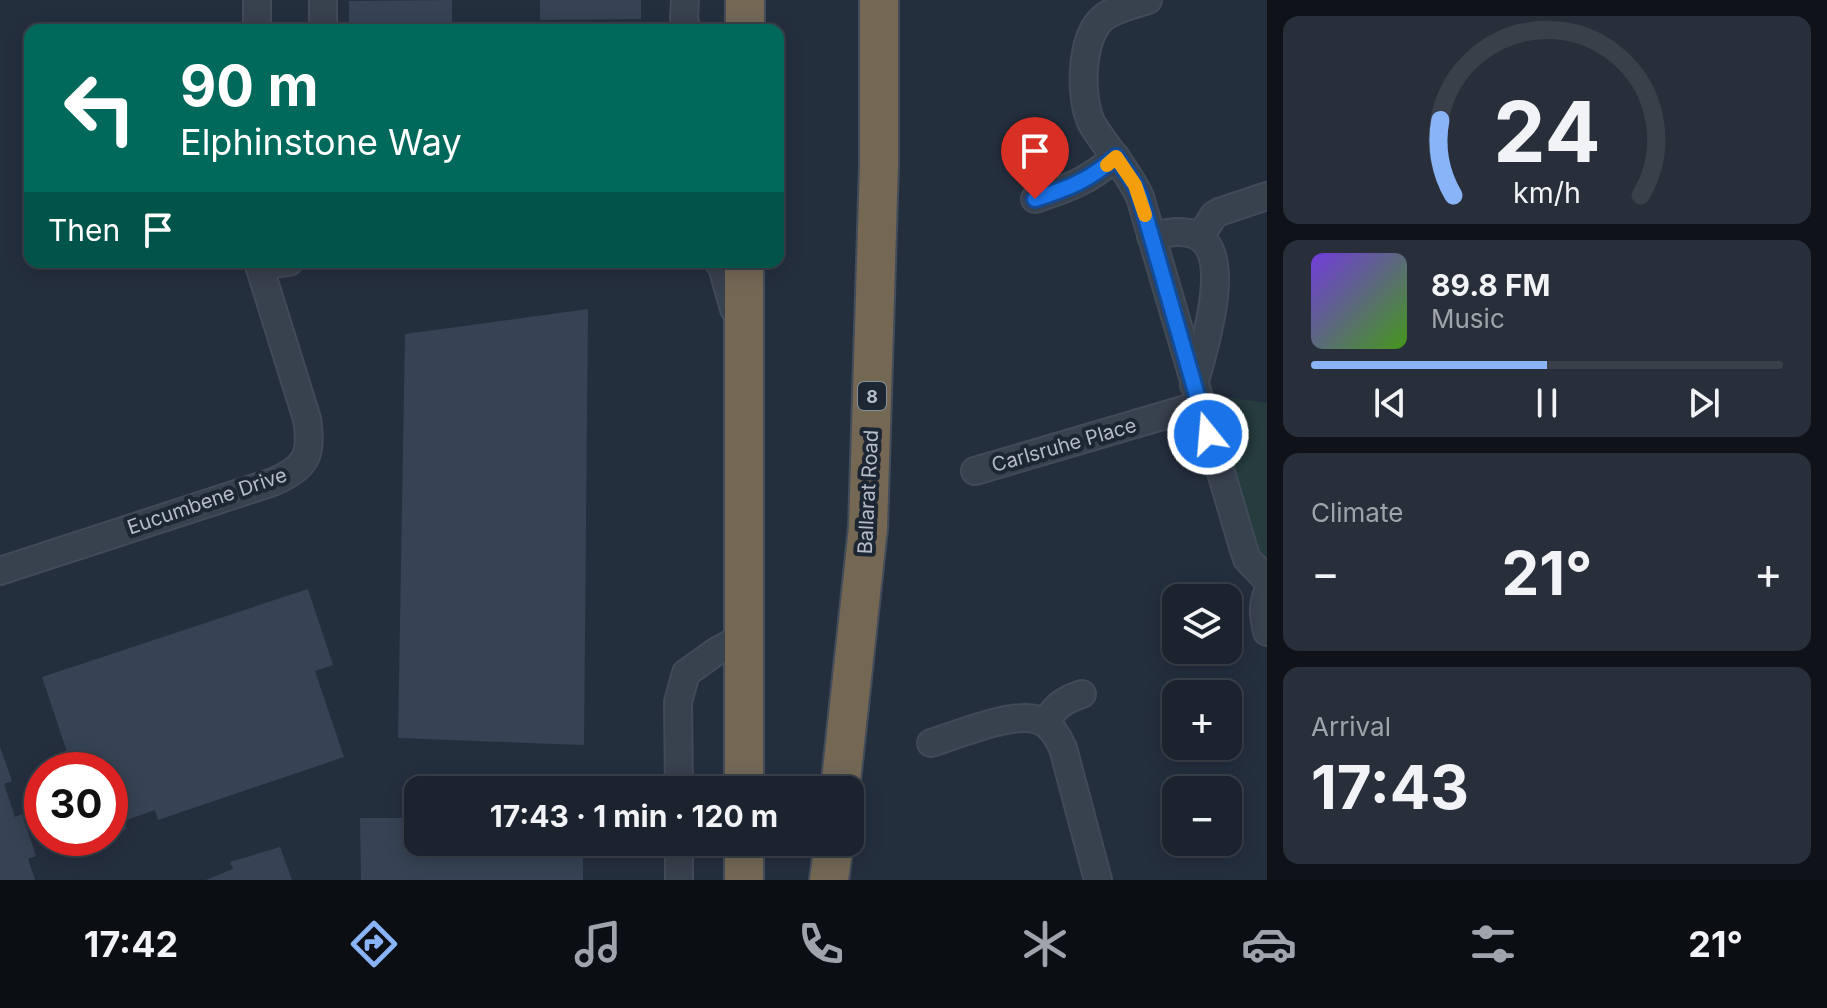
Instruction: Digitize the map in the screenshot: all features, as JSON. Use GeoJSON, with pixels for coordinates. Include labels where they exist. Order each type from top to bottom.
{"type":"FeatureCollection","features":[{"type":"Feature","properties":{"kind":"highway"},"geometry":{"type":"LineString","coordinates":[[745,0],[745,24]]}},
{"type":"Feature","properties":{"kind":"highway","name":"Ballarat Road"},"geometry":{"type":"LineString","coordinates":[[841,776],[868,528],[879,163],[879,0]]}},
{"type":"Feature","properties":{"kind":"highway"},"geometry":{"type":"LineString","coordinates":[[744,268],[744,776]]}},
{"type":"Feature","properties":{"kind":"highway"},"geometry":{"type":"LineString","coordinates":[[744,856],[744,880]]}},
{"type":"Feature","properties":{"kind":"highway"},"geometry":{"type":"LineString","coordinates":[[829,880],[832,856]]}},
{"type":"Feature","properties":{"kind":"street"},"geometry":{"type":"LineString","coordinates":[[257,0],[257,24]]}},
{"type":"Feature","properties":{"kind":"street"},"geometry":{"type":"LineString","coordinates":[[323,0],[323,24]]}},
{"type":"Feature","properties":{"kind":"street"},"geometry":{"type":"LineString","coordinates":[[685,0],[685,24]]}},
{"type":"Feature","properties":{"kind":"street"},"geometry":{"type":"LineString","coordinates":[[1148,0],[1116,11],[1100,8],[1086,53],[1086,102],[1093,124],[1135,185],[1247,559],[1267,580]]}},
{"type":"Feature","properties":{"kind":"street"},"geometry":{"type":"LineString","coordinates":[[1035,199],[1084,181],[1116,157]]}},
{"type":"Feature","properties":{"kind":"street"},"geometry":{"type":"LineString","coordinates":[[1200,237],[1214,215],[1267,196]]}},
{"type":"Feature","properties":{"kind":"street"},"geometry":{"type":"LineString","coordinates":[[1151,236],[1182,232],[1200,237],[1211,251],[1214,282],[1211,319],[1197,395]]}},
{"type":"Feature","properties":{"kind":"street","name":"Eucumbene Drive"},"geometry":{"type":"LineString","coordinates":[[0,571],[273,482],[301,466],[308,453],[310,436],[307,419],[259,268]]}},
{"type":"Feature","properties":{"kind":"street"},"geometry":{"type":"LineString","coordinates":[[722,268],[732,296],[743,355]]}},
{"type":"Feature","properties":{"kind":"street","name":"Carlsruhe Place"},"geometry":{"type":"LineString","coordinates":[[975,471],[1197,395]]}},
{"type":"Feature","properties":{"kind":"street"},"geometry":{"type":"LineString","coordinates":[[1267,594],[1263,604],[1267,632]]}},
{"type":"Feature","properties":{"kind":"street"},"geometry":{"type":"LineString","coordinates":[[679,776],[678,702],[686,673],[744,636]]}},
{"type":"Feature","properties":{"kind":"street"},"geometry":{"type":"LineString","coordinates":[[1044,723],[1057,706],[1082,694]]}},
{"type":"Feature","properties":{"kind":"street"},"geometry":{"type":"LineString","coordinates":[[931,743],[1006,720],[1025,717],[1044,723],[1057,736],[1063,748],[1098,880]]}},
{"type":"Feature","properties":{"kind":"street"},"geometry":{"type":"LineString","coordinates":[[679,856],[679,880]]}},
{"type":"Feature","properties":{"kind":"green space"},"geometry":{"type":"Polygon","coordinates":[[[1207,394],[1267,403],[1267,562],[1258,556],[1207,394]]]}},
{"type":"Feature","properties":{"kind":"building"},"geometry":{"type":"Polygon","coordinates":[[[452,0],[452,22],[488,24],[349,24],[349,1],[452,0]]]}},
{"type":"Feature","properties":{"kind":"building"},"geometry":{"type":"Polygon","coordinates":[[[540,0],[641,0],[641,19],[540,20],[540,0]]]}},
{"type":"Feature","properties":{"kind":"building"},"geometry":{"type":"Polygon","coordinates":[[[588,309],[584,745],[398,738],[405,334],[588,309]]]}},
{"type":"Feature","properties":{"kind":"building"},"geometry":{"type":"Polygon","coordinates":[[[308,589],[333,665],[315,671],[344,757],[158,820],[155,810],[128,820],[128,752],[67,752],[42,677],[308,589]]]}},
{"type":"Feature","properties":{"kind":"building"},"geometry":{"type":"Polygon","coordinates":[[[0,747],[12,781],[4,784],[15,817],[22,814],[24,820],[24,856],[36,856],[28,859],[35,880],[0,880],[0,747]]]}},
{"type":"Feature","properties":{"kind":"building"},"geometry":{"type":"Polygon","coordinates":[[[360,818],[404,818],[404,856],[583,856],[583,880],[361,880],[360,818]]]}},
{"type":"Feature","properties":{"kind":"building"},"geometry":{"type":"Polygon","coordinates":[[[280,847],[292,880],[206,880],[233,869],[230,862],[280,847]]]}},
{"type":"Feature","properties":{"kind":"slow traffic"},"geometry":{"type":"LineString","coordinates":[[1107,165],[1116,157],[1135,185],[1145,215]]}},
{"type":"Feature","properties":{"kind":"route"},"geometry":{"type":"LineString","coordinates":[[1035,199],[1084,181],[1116,157],[1140,197],[1208,434]]}}]}
